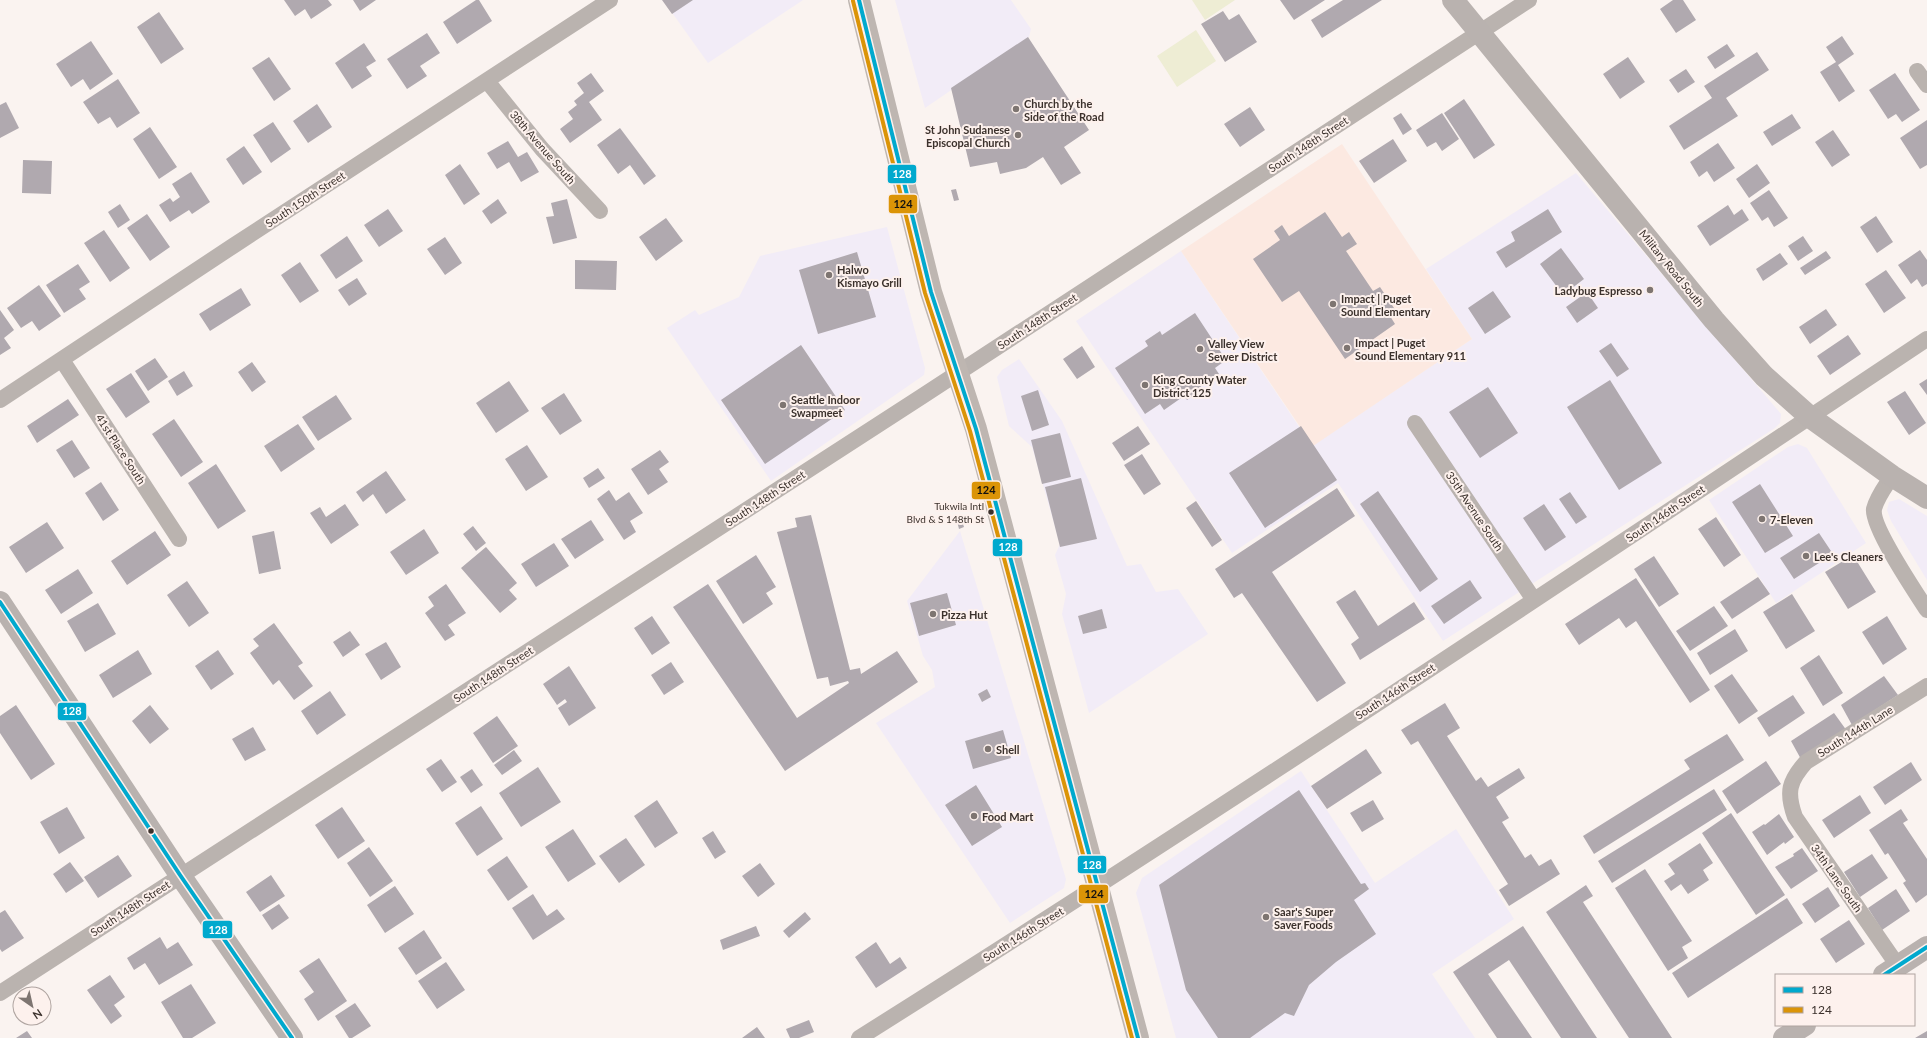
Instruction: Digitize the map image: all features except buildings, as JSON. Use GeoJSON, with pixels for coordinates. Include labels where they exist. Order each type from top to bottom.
{"type":"FeatureCollection","features":[{"type":"Feature","properties":{"kind":"main road"},"geometry":{"type":"LineString","coordinates":[[859,0],[931,292],[976,429],[1138,1038]]}},
{"type":"Feature","properties":{"kind":"street","name":"South 150th Street"},"geometry":{"type":"LineString","coordinates":[[0,400],[610,0]]}},
{"type":"Feature","properties":{"kind":"street","name":"Military Road South"},"geometry":{"type":"LineString","coordinates":[[1453,0],[1714,320],[1764,376],[1810,417],[1892,476],[1927,498]]}},
{"type":"Feature","properties":{"kind":"street","name":"South 148th Street"},"geometry":{"type":"LineString","coordinates":[[0,993],[957,373],[1529,0]]}},
{"type":"Feature","properties":{"kind":"street"},"geometry":{"type":"LineString","coordinates":[[1917,71],[1927,85]]}},
{"type":"Feature","properties":{"kind":"street","name":"38th Avenue South"},"geometry":{"type":"LineString","coordinates":[[487,81],[542,149],[600,211]]}},
{"type":"Feature","properties":{"kind":"street","name":"South 146th Street"},"geometry":{"type":"LineString","coordinates":[[859,1038],[1098,886],[1534,600],[1927,339]]}},
{"type":"Feature","properties":{"kind":"street","name":"41st Place South"},"geometry":{"type":"LineString","coordinates":[[62,360],[179,539]]}},
{"type":"Feature","properties":{"kind":"street","name":"35th Avenue South"},"geometry":{"type":"LineString","coordinates":[[1415,423],[1534,600]]}},
{"type":"Feature","properties":{"kind":"street"},"geometry":{"type":"LineString","coordinates":[[1892,476],[1878,496],[1874,510],[1877,524],[1888,547],[1927,610]]}},
{"type":"Feature","properties":{"kind":"street"},"geometry":{"type":"LineString","coordinates":[[0,602],[180,875],[292,1038]]}},
{"type":"Feature","properties":{"kind":"street","name":"South 144th Lane"},"geometry":{"type":"LineString","coordinates":[[1791,785],[1797,772],[1806,762],[1927,686]]}},
{"type":"Feature","properties":{"kind":"street","name":"34th Lane South"},"geometry":{"type":"LineString","coordinates":[[1791,785],[1790,801],[1795,817],[1891,970]]}},
{"type":"Feature","properties":{"kind":"street"},"geometry":{"type":"LineString","coordinates":[[1891,970],[1927,947]]}},
{"type":"Feature","properties":{"kind":"street"},"geometry":{"type":"LineString","coordinates":[[1784,1038],[1803,1026]]}},
{"type":"Feature","properties":{"kind":"shaded area"},"geometry":{"type":"Polygon","coordinates":[[[663,0],[803,0],[708,63],[663,0]]]}},
{"type":"Feature","properties":{"kind":"shaded area"},"geometry":{"type":"Polygon","coordinates":[[[895,0],[1011,0],[1031,29],[1029,37],[925,108],[895,0]]]}},
{"type":"Feature","properties":{"kind":"shaded area","name":"Impact | Puget Sound Elementary"},"geometry":{"type":"Polygon","coordinates":[[[1342,144],[1472,339],[1313,446],[1181,251],[1342,144]]]}},
{"type":"Feature","properties":{"kind":"shaded area"},"geometry":{"type":"Polygon","coordinates":[[[1576,173],[1781,414],[1780,423],[1775,428],[1443,641],[1338,483],[1232,553],[1076,321],[1181,251],[1312,446],[1472,339],[1426,269],[1576,173]]]}},
{"type":"Feature","properties":{"kind":"shaded area"},"geometry":{"type":"Polygon","coordinates":[[[887,227],[925,368],[924,375],[771,481],[667,328],[695,310],[699,315],[739,297],[760,256],[887,227]]]}},
{"type":"Feature","properties":{"kind":"shaded area"},"geometry":{"type":"Polygon","coordinates":[[[1019,359],[1062,421],[1127,566],[1141,564],[1156,592],[1178,589],[1208,634],[1089,713],[1062,614],[1066,594],[1055,555],[1060,544],[1032,447],[1009,426],[997,377],[1002,370],[1019,359]]]}},
{"type":"Feature","properties":{"kind":"shaded area"},"geometry":{"type":"Polygon","coordinates":[[[1798,444],[1807,448],[1866,543],[1776,603],[1709,500],[1788,447],[1798,444]]]}},
{"type":"Feature","properties":{"kind":"shaded area"},"geometry":{"type":"Polygon","coordinates":[[[1899,499],[1927,516],[1927,580],[1891,521],[1887,510],[1889,502],[1899,499]]]}},
{"type":"Feature","properties":{"kind":"shaded area"},"geometry":{"type":"Polygon","coordinates":[[[960,531],[1066,879],[1064,888],[1010,923],[876,723],[935,687],[932,670],[923,656],[907,601],[960,531]]]}},
{"type":"Feature","properties":{"kind":"shaded area"},"geometry":{"type":"Polygon","coordinates":[[[1301,771],[1375,883],[1456,829],[1514,919],[1432,974],[1475,1038],[1176,1038],[1136,893],[1142,878],[1301,771]]]}},
{"type":"Feature","properties":{"kind":"green space"},"geometry":{"type":"Polygon","coordinates":[[[1192,0],[1235,0],[1205,20],[1192,0]]]}},
{"type":"Feature","properties":{"kind":"green space"},"geometry":{"type":"Polygon","coordinates":[[[1196,30],[1216,61],[1177,87],[1157,56],[1196,30]]]}},
{"type":"Feature","properties":{"kind":"transit line","name":"128"},"geometry":{"type":"LineString","coordinates":[[859,0],[931,292],[976,429],[1138,1038]]}},
{"type":"Feature","properties":{"kind":"transit line","name":"124"},"geometry":{"type":"LineString","coordinates":[[853,1],[925,293],[970,431],[1132,1038]]}},
{"type":"Feature","properties":{"kind":"transit line","name":"128"},"geometry":{"type":"LineString","coordinates":[[0,602],[180,875],[292,1038]]}},
{"type":"Feature","properties":{"kind":"transit line","name":"128"},"geometry":{"type":"LineString","coordinates":[[1886,974],[1927,947]]}},
{"type":"Feature","properties":{"kind":"place","name":"Church by the Side of the Road"},"geometry":{"type":"Point","coordinates":[1016,109]}},
{"type":"Feature","properties":{"kind":"place","name":"St John Sudanese Episcopal Church"},"geometry":{"type":"Point","coordinates":[1018,135]}},
{"type":"Feature","properties":{"kind":"place","name":"Halwo Kismayo Grill"},"geometry":{"type":"Point","coordinates":[829,275]}},
{"type":"Feature","properties":{"kind":"place","name":"Ladybug Espresso"},"geometry":{"type":"Point","coordinates":[1650,290]}},
{"type":"Feature","properties":{"kind":"place","name":"Impact | Puget Sound Elementary"},"geometry":{"type":"Point","coordinates":[1333,304]}},
{"type":"Feature","properties":{"kind":"place","name":"Impact | Puget Sound Elementary 911"},"geometry":{"type":"Point","coordinates":[1347,348]}},
{"type":"Feature","properties":{"kind":"place","name":"Valley View Sewer District"},"geometry":{"type":"Point","coordinates":[1200,349]}},
{"type":"Feature","properties":{"kind":"place","name":"King County Water District 125"},"geometry":{"type":"Point","coordinates":[1145,385]}},
{"type":"Feature","properties":{"kind":"place","name":"Seattle Indoor Swapmeet"},"geometry":{"type":"Point","coordinates":[783,405]}},
{"type":"Feature","properties":{"kind":"place","name":"Tukwila Intl Blvd & S 148th St"},"geometry":{"type":"Point","coordinates":[991,512]}},
{"type":"Feature","properties":{"kind":"place","name":"7-Eleven"},"geometry":{"type":"Point","coordinates":[1762,519]}},
{"type":"Feature","properties":{"kind":"place","name":"Lee's Cleaners"},"geometry":{"type":"Point","coordinates":[1806,556]}},
{"type":"Feature","properties":{"kind":"place","name":"Pizza Hut"},"geometry":{"type":"Point","coordinates":[933,614]}},
{"type":"Feature","properties":{"kind":"place","name":"Shell"},"geometry":{"type":"Point","coordinates":[988,749]}},
{"type":"Feature","properties":{"kind":"place","name":"Food Mart"},"geometry":{"type":"Point","coordinates":[974,816]}},
{"type":"Feature","properties":{"kind":"place","name":"Saar's Super Saver Foods"},"geometry":{"type":"Point","coordinates":[1266,917]}}]}
